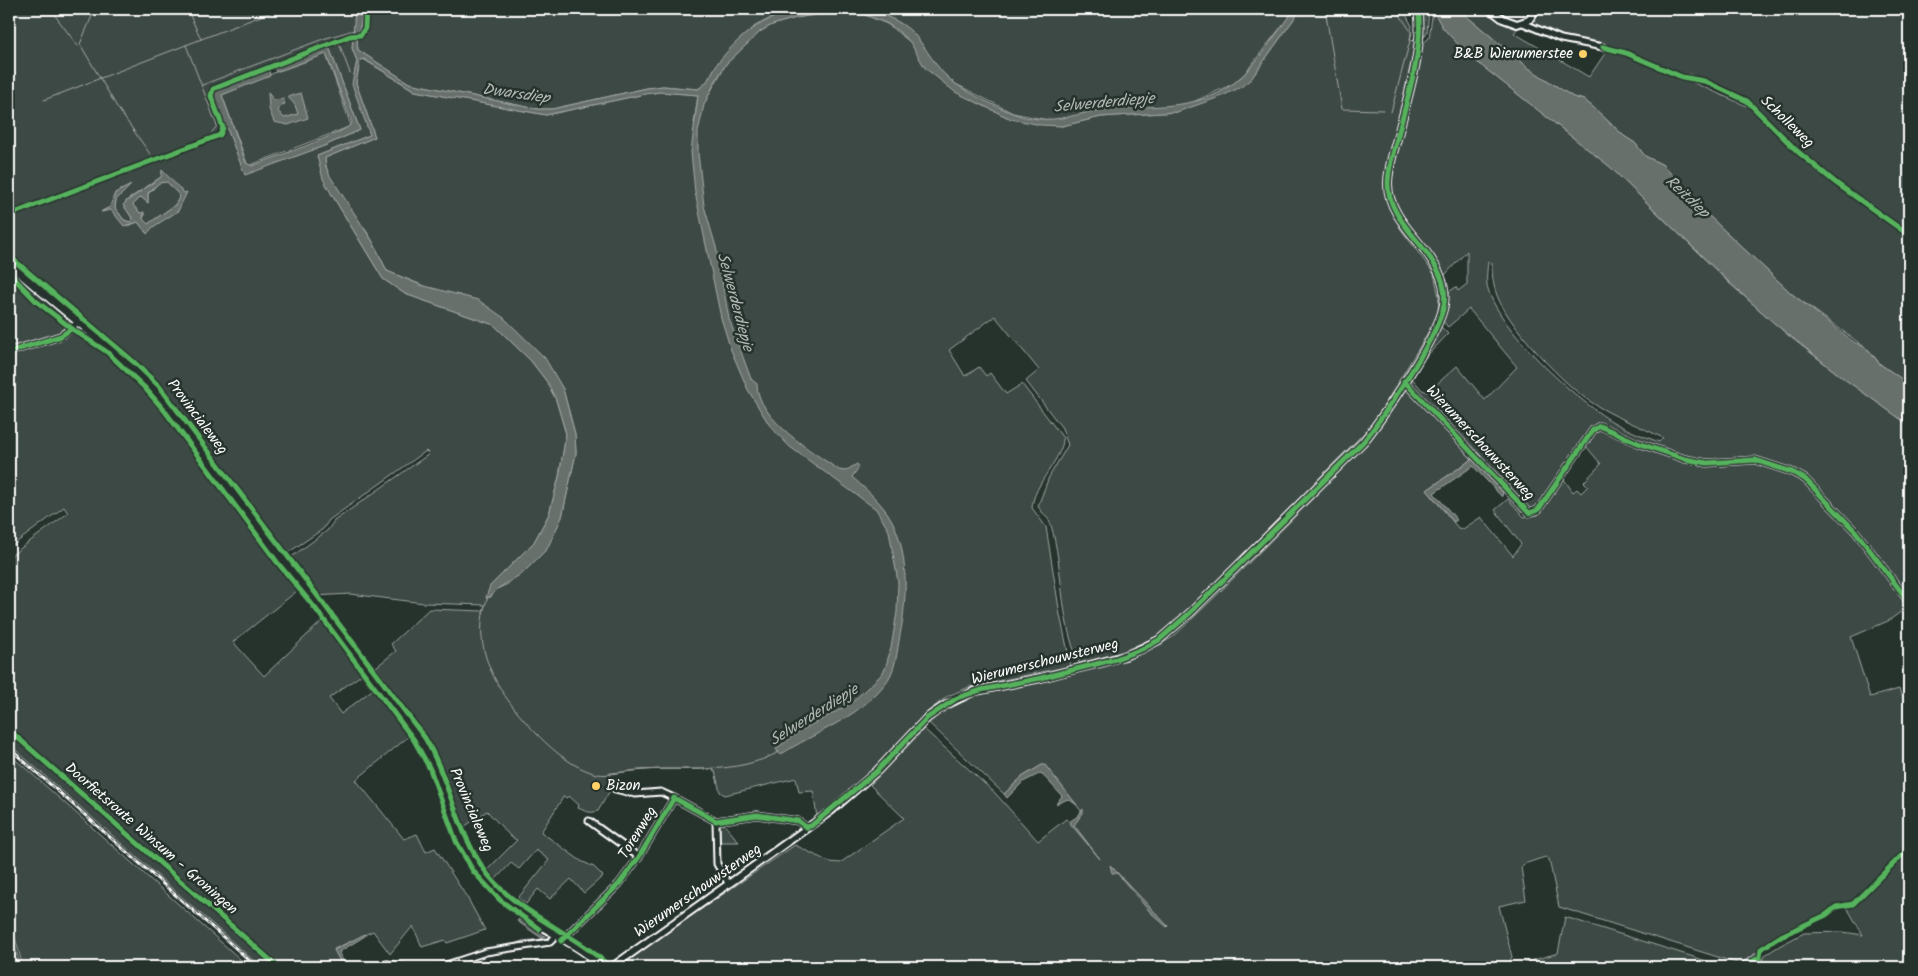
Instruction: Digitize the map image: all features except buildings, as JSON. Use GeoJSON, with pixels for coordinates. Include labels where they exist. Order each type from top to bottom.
{"type":"FeatureCollection","features":[{"type":"Feature","properties":{"kind":"main road","name":"Provincialeweg"},"geometry":{"type":"LineString","coordinates":[[9,263],[77,323],[125,360],[158,394],[396,707],[428,755],[464,846],[481,872],[517,908],[593,957],[604,967]]}},
{"type":"Feature","properties":{"kind":"street","name":"Wierumerschouwsterweg"},"geometry":{"type":"LineString","coordinates":[[612,967],[728,883],[801,834],[806,827],[812,826],[862,784],[927,718],[951,701],[975,691],[1041,678],[1125,656],[1142,649],[1166,635],[1364,441],[1379,422],[1436,327],[1442,315],[1444,299],[1442,281],[1438,270],[1398,216],[1389,188],[1391,161],[1420,40],[1418,9]]}},
{"type":"Feature","properties":{"kind":"street"},"geometry":{"type":"LineString","coordinates":[[1490,9],[1512,23],[1524,23],[1561,38],[1603,47]]}},
{"type":"Feature","properties":{"kind":"street"},"geometry":{"type":"LineString","coordinates":[[1524,23],[1531,18],[1536,9]]}},
{"type":"Feature","properties":{"kind":"street"},"geometry":{"type":"LineString","coordinates":[[9,352],[61,336],[77,323]]}},
{"type":"Feature","properties":{"kind":"street","name":"Wierumerschouwsterweg"},"geometry":{"type":"LineString","coordinates":[[1404,382],[1529,513],[1538,510],[1593,430],[1600,426],[1655,450],[1685,459],[1707,463],[1755,460],[1792,472],[1812,486],[1856,532],[1909,602]]}},
{"type":"Feature","properties":{"kind":"street"},"geometry":{"type":"LineString","coordinates":[[615,789],[635,794],[661,792],[674,798]]}},
{"type":"Feature","properties":{"kind":"street","name":"Torenweg"},"geometry":{"type":"LineString","coordinates":[[561,936],[616,887],[639,857],[674,798],[716,821]]}},
{"type":"Feature","properties":{"kind":"street"},"geometry":{"type":"LineString","coordinates":[[728,883],[717,864],[716,821],[757,815],[798,822],[806,827]]}},
{"type":"Feature","properties":{"kind":"street"},"geometry":{"type":"LineString","coordinates":[[589,821],[639,857]]}},
{"type":"Feature","properties":{"kind":"street"},"geometry":{"type":"LineString","coordinates":[[440,967],[488,952],[550,942],[561,936]]}},
{"type":"Feature","properties":{"kind":"street"},"geometry":{"type":"LineString","coordinates":[[583,967],[593,957]]}},
{"type":"Feature","properties":{"kind":"street"},"geometry":{"type":"LineString","coordinates":[[1743,967],[1760,957]]}},
{"type":"Feature","properties":{"kind":"street"},"geometry":{"type":"LineString","coordinates":[[376,967],[387,964],[404,967]]}},
{"type":"Feature","properties":{"kind":"shaded area"},"geometry":{"type":"Polygon","coordinates":[[[9,9],[355,9],[355,35],[352,48],[357,61],[353,80],[370,135],[317,156],[332,195],[383,279],[405,294],[494,325],[531,361],[547,382],[556,400],[566,434],[559,477],[549,514],[534,542],[490,586],[490,598],[497,589],[508,584],[562,517],[576,453],[575,434],[563,389],[504,318],[387,271],[367,232],[337,192],[327,170],[325,158],[375,137],[356,83],[360,60],[363,59],[415,91],[546,115],[660,92],[698,95],[694,123],[699,105],[706,100],[726,64],[761,31],[772,25],[796,18],[832,12],[838,14],[863,14],[887,24],[910,42],[930,72],[978,103],[1011,119],[1062,126],[1101,117],[1177,112],[1251,79],[1301,9],[1403,9],[1412,26],[1410,40],[1416,41],[1387,167],[1392,210],[1400,228],[1434,274],[1439,297],[1438,311],[1434,322],[1377,417],[1366,431],[1185,613],[1163,632],[1143,643],[1112,655],[1079,663],[1068,629],[1051,525],[1038,506],[1049,477],[1068,445],[1062,428],[1026,381],[1039,370],[995,316],[949,350],[965,376],[979,367],[986,376],[990,373],[1006,394],[1022,384],[1063,438],[1059,454],[1037,490],[1032,508],[1046,527],[1060,615],[1071,666],[969,687],[948,696],[927,712],[862,780],[817,817],[813,791],[799,792],[796,778],[725,795],[720,792],[715,771],[711,769],[659,769],[610,773],[614,789],[609,792],[598,811],[590,812],[578,808],[579,805],[569,796],[566,798],[564,796],[541,832],[581,861],[594,867],[603,876],[584,893],[571,879],[550,899],[538,889],[526,904],[518,898],[549,860],[536,850],[519,869],[511,863],[495,880],[487,870],[517,840],[511,837],[487,811],[461,829],[433,757],[420,734],[381,681],[385,679],[376,667],[396,651],[391,644],[429,609],[483,611],[485,605],[424,603],[350,594],[314,596],[286,561],[328,530],[334,521],[429,454],[426,451],[329,520],[323,529],[283,556],[183,422],[9,259],[9,9]],[[329,47],[215,92],[214,95],[245,174],[324,146],[360,130],[329,47]],[[161,177],[127,200],[124,205],[133,220],[130,222],[124,220],[115,208],[116,200],[129,187],[115,193],[110,207],[102,211],[111,209],[128,226],[138,222],[145,230],[178,211],[184,193],[161,177]]]}},
{"type":"Feature","properties":{"kind":"shaded area"},"geometry":{"type":"Polygon","coordinates":[[[362,9],[808,9],[779,14],[755,26],[719,61],[706,83],[698,89],[663,86],[552,109],[537,109],[409,83],[358,50],[357,40],[362,9]]]}},
{"type":"Feature","properties":{"kind":"shaded area"},"geometry":{"type":"Polygon","coordinates":[[[862,9],[1295,9],[1245,73],[1233,84],[1193,102],[1176,106],[1095,111],[1065,119],[1048,120],[1013,113],[954,83],[934,65],[918,40],[874,11],[862,9]]]}},
{"type":"Feature","properties":{"kind":"shaded area"},"geometry":{"type":"Polygon","coordinates":[[[1420,9],[1429,10],[1427,32],[1424,37],[1420,9]]]}},
{"type":"Feature","properties":{"kind":"shaded area"},"geometry":{"type":"Polygon","coordinates":[[[1458,9],[1487,9],[1504,23],[1518,28],[1514,33],[1589,77],[1610,46],[1561,36],[1532,25],[1540,9],[1909,9],[1909,232],[1810,161],[1753,102],[1725,88],[1689,74],[1687,80],[1749,107],[1812,168],[1909,239],[1909,384],[1880,364],[1870,351],[1792,294],[1708,215],[1663,165],[1645,156],[1635,143],[1624,136],[1584,100],[1573,97],[1530,69],[1458,9]]]}},
{"type":"Feature","properties":{"kind":"shaded area"},"geometry":{"type":"Polygon","coordinates":[[[1433,10],[1443,28],[1468,55],[1609,166],[1729,283],[1789,336],[1847,381],[1909,425],[1909,601],[1862,538],[1805,479],[1753,458],[1711,462],[1659,451],[1602,424],[1596,425],[1585,435],[1535,510],[1530,511],[1406,383],[1410,376],[1422,390],[1428,392],[1457,366],[1485,400],[1517,367],[1469,309],[1448,327],[1443,321],[1448,308],[1449,292],[1456,287],[1458,291],[1467,284],[1467,251],[1444,276],[1401,215],[1392,194],[1390,183],[1420,46],[1429,38],[1433,10]],[[1488,262],[1487,285],[1493,302],[1521,341],[1559,380],[1597,412],[1624,428],[1659,442],[1663,438],[1591,402],[1553,370],[1515,326],[1499,300],[1493,282],[1492,263],[1488,262]]]}},
{"type":"Feature","properties":{"kind":"shaded area"},"geometry":{"type":"Polygon","coordinates":[[[326,54],[351,126],[248,166],[222,95],[276,72],[326,54]]]}},
{"type":"Feature","properties":{"kind":"shaded area"},"geometry":{"type":"Polygon","coordinates":[[[167,181],[180,196],[175,205],[148,224],[143,219],[145,214],[140,213],[133,205],[141,197],[148,203],[148,194],[159,183],[167,181]]]}},
{"type":"Feature","properties":{"kind":"shaded area"},"geometry":{"type":"Polygon","coordinates":[[[9,266],[73,322],[70,322],[34,297],[9,272],[9,266]]]}},
{"type":"Feature","properties":{"kind":"shaded area"},"geometry":{"type":"Polygon","coordinates":[[[9,278],[40,308],[68,326],[59,332],[9,347],[9,278]]]}},
{"type":"Feature","properties":{"kind":"shaded area"},"geometry":{"type":"Polygon","coordinates":[[[1440,326],[1448,334],[1417,366],[1440,326]]]}},
{"type":"Feature","properties":{"kind":"shaded area"},"geometry":{"type":"Polygon","coordinates":[[[82,329],[146,385],[299,587],[297,591],[233,642],[264,676],[324,619],[412,736],[409,739],[408,737],[356,780],[404,839],[417,834],[426,852],[435,848],[468,899],[485,930],[447,943],[445,940],[422,947],[413,926],[390,954],[373,931],[334,949],[343,967],[279,967],[9,729],[9,557],[68,513],[64,507],[9,548],[9,354],[58,339],[82,329]],[[361,675],[329,698],[341,714],[372,690],[361,675]]]}},
{"type":"Feature","properties":{"kind":"shaded area"},"geometry":{"type":"Polygon","coordinates":[[[1404,388],[1472,459],[1427,490],[1458,528],[1463,529],[1481,517],[1513,556],[1521,544],[1495,510],[1508,499],[1524,517],[1538,515],[1563,478],[1573,492],[1577,489],[1581,493],[1588,486],[1584,482],[1601,464],[1585,445],[1595,431],[1602,428],[1625,440],[1665,456],[1708,465],[1752,461],[1801,479],[1860,542],[1909,606],[1888,621],[1851,637],[1870,697],[1899,689],[1901,695],[1909,692],[1909,967],[1746,967],[1804,933],[1843,932],[1863,935],[1846,906],[1757,952],[1740,964],[1559,907],[1549,859],[1545,857],[1524,864],[1521,867],[1526,900],[1499,906],[1512,957],[1509,963],[1495,967],[617,967],[795,845],[829,862],[840,863],[904,818],[870,785],[924,729],[995,793],[1038,841],[1066,819],[1072,824],[1082,812],[1046,767],[1042,765],[1022,777],[1004,794],[929,723],[948,708],[966,698],[1105,667],[1145,653],[1173,637],[1369,442],[1404,388]]]}},
{"type":"Feature","properties":{"kind":"shaded area"},"geometry":{"type":"Polygon","coordinates":[[[9,732],[276,967],[261,967],[9,744],[9,732]]]}},
{"type":"Feature","properties":{"kind":"shaded area"},"geometry":{"type":"Polygon","coordinates":[[[9,754],[249,967],[23,967],[9,915],[9,754]]]}},
{"type":"Feature","properties":{"kind":"shaded area"},"geometry":{"type":"Polygon","coordinates":[[[723,823],[739,842],[719,842],[719,825],[723,823]]]}},
{"type":"Feature","properties":{"kind":"shaded area"},"geometry":{"type":"Polygon","coordinates":[[[1565,917],[1726,967],[1510,967],[1558,953],[1565,917]]]}},
{"type":"Feature","properties":{"kind":"shaded area"},"geometry":{"type":"Polygon","coordinates":[[[9,925],[20,964],[21,967],[9,967],[9,925]]]}},
{"type":"Feature","properties":{"kind":"water"},"geometry":{"type":"Polygon","coordinates":[[[833,7],[862,10],[877,13],[903,25],[913,33],[946,76],[968,92],[1017,115],[1044,119],[1113,109],[1167,106],[1202,99],[1218,93],[1234,83],[1251,68],[1294,10],[1301,9],[1251,79],[1241,87],[1220,97],[1177,112],[1101,117],[1062,126],[1041,125],[1011,119],[955,92],[925,68],[910,42],[898,31],[888,24],[863,14],[838,14],[832,12],[796,18],[772,25],[761,31],[726,64],[704,105],[698,132],[698,153],[704,206],[716,247],[729,319],[751,379],[757,384],[759,397],[766,410],[788,433],[839,470],[845,471],[857,464],[859,467],[852,477],[879,502],[891,519],[898,534],[904,568],[903,620],[895,661],[888,680],[861,707],[780,755],[776,749],[798,732],[850,704],[885,669],[891,648],[897,612],[898,582],[889,531],[876,509],[790,447],[770,426],[748,390],[731,350],[721,318],[695,192],[691,152],[698,95],[660,92],[546,115],[415,91],[364,59],[360,60],[356,83],[375,137],[325,158],[330,176],[373,242],[387,271],[421,285],[478,300],[504,318],[545,358],[563,389],[575,434],[576,453],[562,517],[547,549],[523,573],[497,589],[487,599],[490,586],[534,542],[549,514],[559,477],[566,434],[556,400],[547,382],[531,361],[494,325],[405,294],[383,279],[323,179],[317,156],[370,135],[352,84],[357,61],[352,48],[355,9],[362,9],[358,50],[409,83],[537,109],[552,109],[663,86],[698,89],[708,80],[720,60],[739,40],[768,20],[805,9],[833,7]]]}},
{"type":"Feature","properties":{"kind":"water","name":"Reitdiep"},"geometry":{"type":"Polygon","coordinates":[[[1432,9],[1458,9],[1530,69],[1573,97],[1584,100],[1624,136],[1635,143],[1645,156],[1663,165],[1708,215],[1792,294],[1854,342],[1866,348],[1880,364],[1909,384],[1909,425],[1847,381],[1774,323],[1609,166],[1468,55],[1443,28],[1432,9]]]}},
{"type":"Feature","properties":{"kind":"water"},"geometry":{"type":"Polygon","coordinates":[[[329,47],[360,130],[324,146],[245,175],[214,95],[215,91],[269,70],[270,76],[222,95],[246,163],[252,166],[306,146],[337,133],[352,123],[326,54],[276,72],[274,68],[329,47]]]}},
{"type":"Feature","properties":{"kind":"water"},"geometry":{"type":"Polygon","coordinates":[[[268,92],[273,100],[283,99],[285,104],[281,105],[278,111],[284,118],[298,114],[295,105],[288,97],[301,93],[308,118],[288,125],[274,122],[269,109],[268,92]]]}},
{"type":"Feature","properties":{"kind":"water"},"geometry":{"type":"Polygon","coordinates":[[[162,170],[184,193],[187,192],[178,211],[153,227],[147,234],[138,222],[124,226],[111,210],[101,212],[110,207],[115,193],[131,185],[116,200],[115,208],[124,220],[130,222],[133,219],[123,205],[161,177],[162,170]],[[167,182],[159,183],[148,193],[148,203],[141,197],[133,205],[140,213],[144,212],[143,219],[148,224],[175,205],[180,196],[167,182]]]}},
{"type":"Feature","properties":{"kind":"water"},"geometry":{"type":"Polygon","coordinates":[[[1472,459],[1503,492],[1502,497],[1473,466],[1434,493],[1457,520],[1454,522],[1427,490],[1472,459]]]}},
{"type":"Feature","properties":{"kind":"water"},"geometry":{"type":"Polygon","coordinates":[[[1045,765],[1077,805],[1068,799],[1056,804],[1062,796],[1041,773],[1023,782],[1007,798],[1004,794],[1022,777],[1045,765]]]}},
{"type":"Feature","properties":{"kind":"water"},"geometry":{"type":"Polygon","coordinates":[[[1083,809],[1083,813],[1074,825],[1100,859],[1069,822],[1078,816],[1083,809]]]}},
{"type":"Feature","properties":{"kind":"water"},"geometry":{"type":"Polygon","coordinates":[[[1110,865],[1167,927],[1150,912],[1117,873],[1112,873],[1110,865]]]}},
{"type":"Feature","properties":{"kind":"water"},"geometry":{"type":"Polygon","coordinates":[[[519,919],[546,937],[546,940],[511,945],[522,941],[543,939],[517,921],[519,919]]]}},
{"type":"Feature","properties":{"kind":"water"},"geometry":{"type":"Polygon","coordinates":[[[365,934],[365,936],[339,952],[346,967],[343,967],[334,950],[365,934]]]}},
{"type":"Feature","properties":{"kind":"waterway"},"geometry":{"type":"LineString","coordinates":[[50,9],[78,46]]}},
{"type":"Feature","properties":{"kind":"waterway"},"geometry":{"type":"LineString","coordinates":[[95,9],[80,44],[117,107],[150,154]]}},
{"type":"Feature","properties":{"kind":"waterway"},"geometry":{"type":"LineString","coordinates":[[187,9],[201,39]]}},
{"type":"Feature","properties":{"kind":"waterway"},"geometry":{"type":"LineString","coordinates":[[44,100],[279,9]]}},
{"type":"Feature","properties":{"kind":"waterway"},"geometry":{"type":"LineString","coordinates":[[1325,9],[1342,109],[1383,110]]}},
{"type":"Feature","properties":{"kind":"waterway"},"geometry":{"type":"LineString","coordinates":[[1391,112],[1412,33],[1396,9]]}},
{"type":"Feature","properties":{"kind":"waterway"},"geometry":{"type":"LineString","coordinates":[[202,85],[323,39],[354,30]]}},
{"type":"Feature","properties":{"kind":"waterway"},"geometry":{"type":"LineString","coordinates":[[339,43],[350,73]]}},
{"type":"Feature","properties":{"kind":"waterway"},"geometry":{"type":"LineString","coordinates":[[186,45],[217,126],[212,132]]}},
{"type":"Feature","properties":{"kind":"waterway","name":"Selwerderdiepje"},"geometry":{"type":"LineString","coordinates":[[488,597],[483,616],[482,635],[485,653],[491,670],[510,703],[522,718],[555,751],[571,763],[597,774],[638,770],[710,769],[745,765],[779,752]]}},
{"type":"Feature","properties":{"kind":"railway"},"geometry":{"type":"LineString","coordinates":[[9,748],[257,967]]}},
{"type":"Feature","properties":{"kind":"cycle path"},"geometry":{"type":"LineString","coordinates":[[9,215],[220,135],[223,128],[211,96],[213,89],[350,36],[361,35],[365,28],[366,9]]}},
{"type":"Feature","properties":{"kind":"cycle path"},"geometry":{"type":"LineString","coordinates":[[561,941],[619,884],[639,857],[674,798],[716,821],[757,815],[798,821],[806,827],[811,826],[877,771],[927,718],[957,698],[981,690],[1041,678],[1116,659],[1159,640],[1191,612],[1364,441],[1397,394],[1433,334],[1445,297],[1443,283],[1438,270],[1401,221],[1392,203],[1388,184],[1391,161],[1417,57],[1419,40],[1418,9]]}},
{"type":"Feature","properties":{"kind":"cycle path","name":"Scholleweg"},"geometry":{"type":"LineString","coordinates":[[1603,47],[1626,53],[1682,77],[1704,81],[1747,101],[1797,151],[1836,183],[1909,235]]}},
{"type":"Feature","properties":{"kind":"cycle path"},"geometry":{"type":"LineString","coordinates":[[9,256],[135,363],[159,386],[425,738],[434,755],[469,844],[489,876],[517,902],[596,955],[610,967]]}},
{"type":"Feature","properties":{"kind":"cycle path"},"geometry":{"type":"LineString","coordinates":[[9,273],[36,301],[75,331],[107,352],[144,387],[164,410],[277,562],[315,608],[414,740],[430,769],[456,841],[473,871],[500,900],[539,929]]}},
{"type":"Feature","properties":{"kind":"cycle path"},"geometry":{"type":"LineString","coordinates":[[9,352],[61,336],[71,329]]}},
{"type":"Feature","properties":{"kind":"cycle path"},"geometry":{"type":"LineString","coordinates":[[1404,381],[1529,513],[1538,510],[1593,430],[1600,426],[1638,443],[1685,459],[1707,463],[1755,460],[1792,472],[1805,479],[1856,532],[1909,602]]}},
{"type":"Feature","properties":{"kind":"cycle path","name":"Doorfietsroute Winsum - Groningen"},"geometry":{"type":"LineString","coordinates":[[9,730],[278,967]]}},
{"type":"Feature","properties":{"kind":"cycle path"},"geometry":{"type":"LineString","coordinates":[[1743,967],[1760,957],[1761,949],[1781,936],[1826,915],[1836,907],[1853,904],[1909,848]]}},
{"type":"Feature","properties":{"kind":"place","name":"B&B Wierumerstee"},"geometry":{"type":"Point","coordinates":[1583,54]}},
{"type":"Feature","properties":{"kind":"place","name":"Bizon"},"geometry":{"type":"Point","coordinates":[596,786]}},
{"type":"Feature","properties":{"kind":"water label","name":"Dwarsdiep"},"geometry":{"type":"Point","coordinates":[516,94]}}]}
